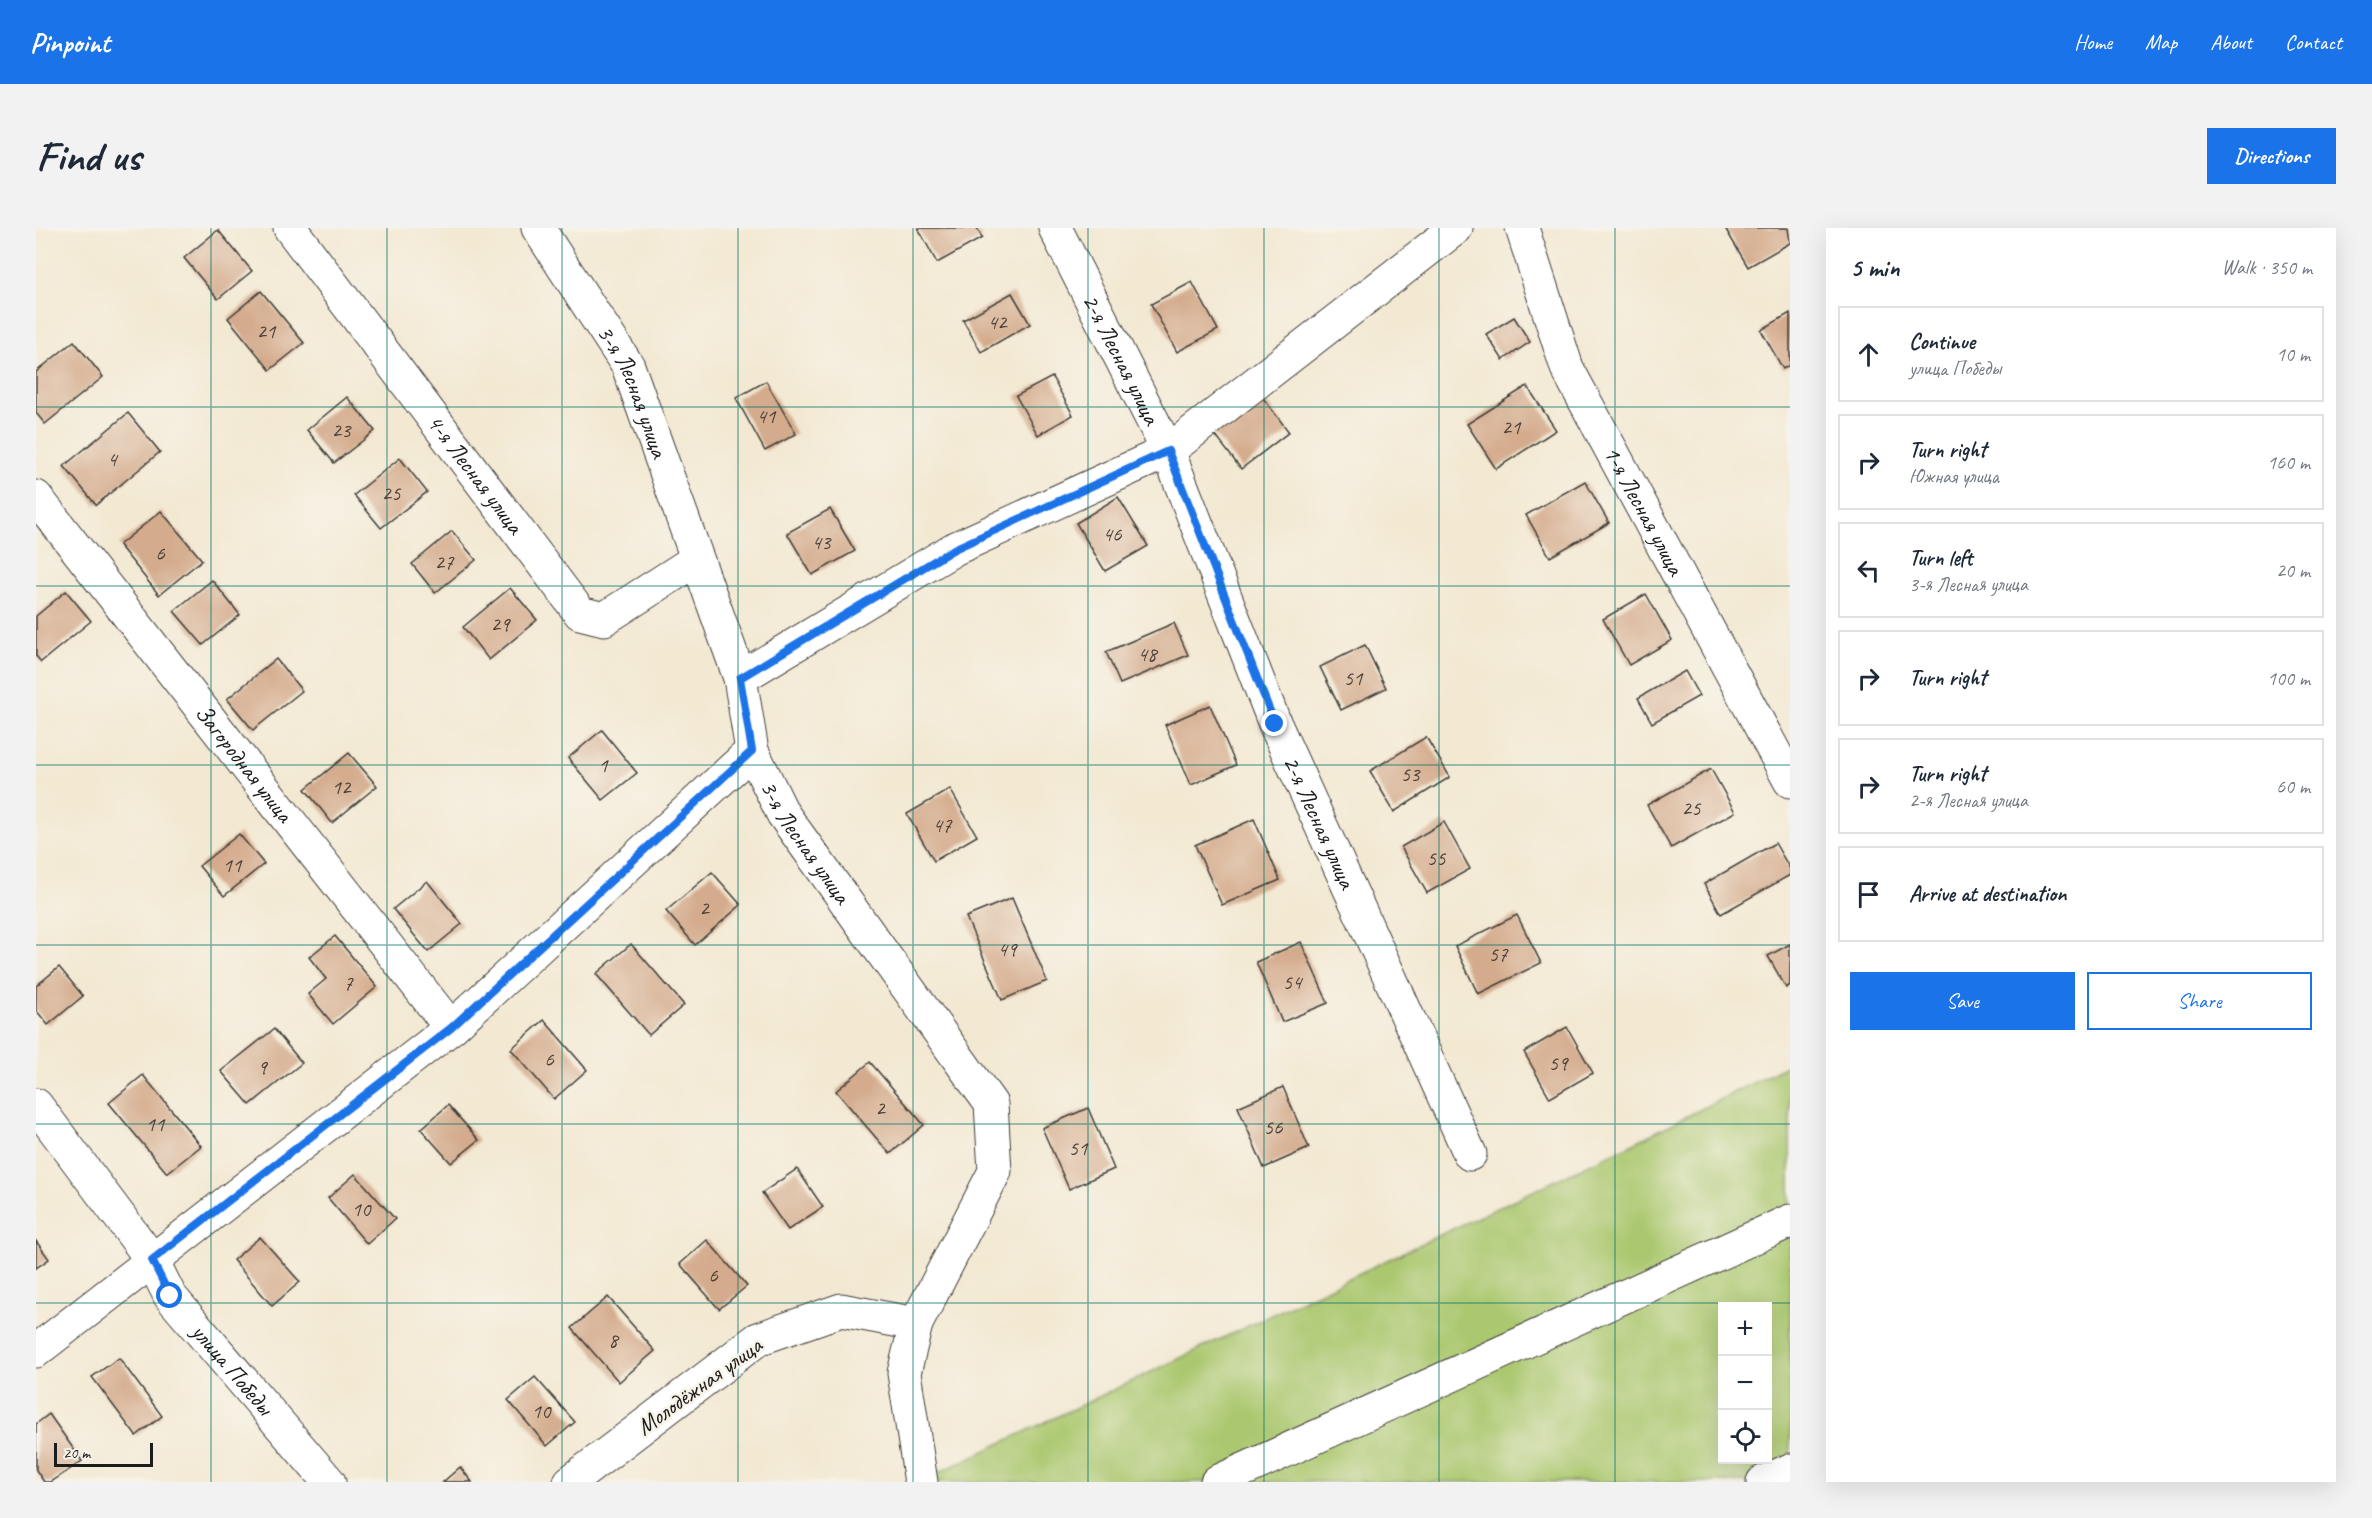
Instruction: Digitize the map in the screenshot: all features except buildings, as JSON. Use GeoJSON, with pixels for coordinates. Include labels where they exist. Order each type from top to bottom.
{"type":"FeatureCollection","features":[{"type":"Feature","properties":{"kind":"street","name":"4-я Лесная улица"},"geometry":{"type":"LineString","coordinates":[[290,228],[580,613],[604,619],[696,560]]}},
{"type":"Feature","properties":{"kind":"street","name":"3-я Лесная улица"},"geometry":{"type":"LineString","coordinates":[[538,228],[628,366],[740,678],[752,751],[783,814],[991,1104],[995,1171],[916,1324]]}},
{"type":"Feature","properties":{"kind":"street","name":"2-я Лесная улица"},"geometry":{"type":"LineString","coordinates":[[1055,228],[1168,451],[1275,724],[1470,1154]]}},
{"type":"Feature","properties":{"kind":"street"},"geometry":{"type":"LineString","coordinates":[[740,678],[954,549],[1168,451],[1456,228]]}},
{"type":"Feature","properties":{"kind":"street","name":"1-я Лесная улица"},"geometry":{"type":"LineString","coordinates":[[1522,228],[1567,368],[1790,782]]}},
{"type":"Feature","properties":{"kind":"street","name":"Загородная улица"},"geometry":{"type":"LineString","coordinates":[[36,497],[451,1028]]}},
{"type":"Feature","properties":{"kind":"street"},"geometry":{"type":"LineString","coordinates":[[36,1351],[451,1028],[752,751]]}},
{"type":"Feature","properties":{"kind":"street","name":"улица Победы"},"geometry":{"type":"LineString","coordinates":[[36,1106],[152,1260],[170,1296],[329,1482]]}},
{"type":"Feature","properties":{"kind":"street"},"geometry":{"type":"LineString","coordinates":[[1217,1482],[1790,1221]]}},
{"type":"Feature","properties":{"kind":"street","name":"Молодёжная улица"},"geometry":{"type":"LineString","coordinates":[[570,1482],[758,1339],[841,1310],[916,1324]]}},
{"type":"Feature","properties":{"kind":"street"},"geometry":{"type":"LineString","coordinates":[[916,1324],[904,1373],[921,1482]]}},
{"type":"Feature","properties":{"kind":"street"},"geometry":{"type":"LineString","coordinates":[[1763,1482],[1790,1470]]}},
{"type":"Feature","properties":{"kind":"green space"},"geometry":{"type":"Polygon","coordinates":[[[1790,1064],[1790,1482],[919,1482],[1634,1143],[1790,1064]]]}},
{"type":"Feature","properties":{"kind":"route"},"geometry":{"type":"LineString","coordinates":[[170,1296],[152,1260],[451,1028],[752,751],[740,678],[954,549],[1168,451],[1275,724]]}}]}
